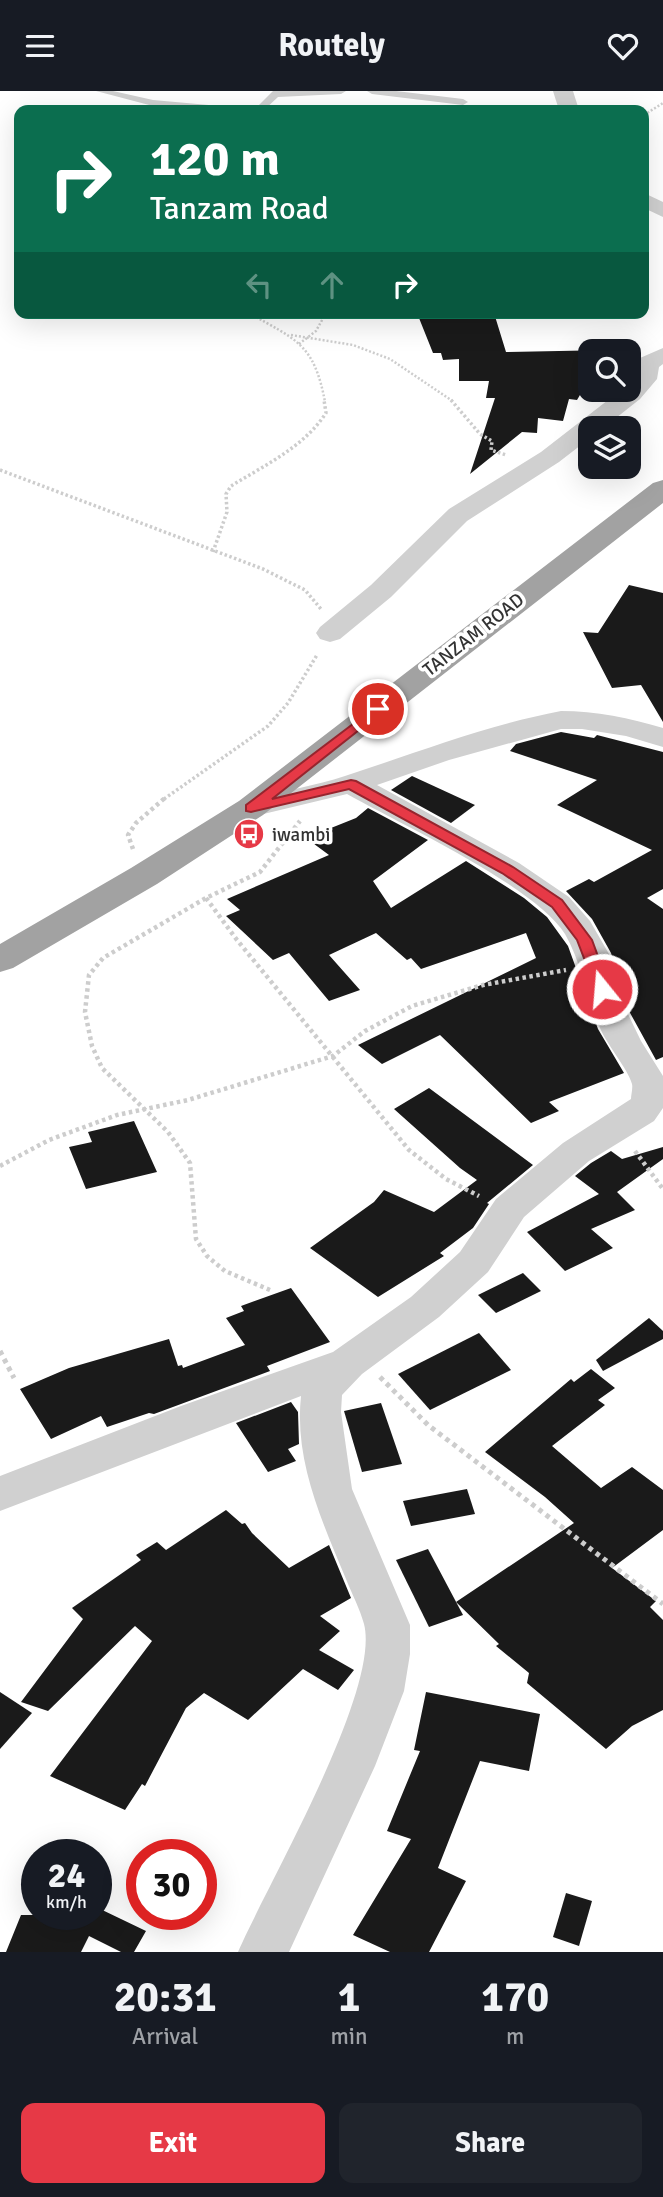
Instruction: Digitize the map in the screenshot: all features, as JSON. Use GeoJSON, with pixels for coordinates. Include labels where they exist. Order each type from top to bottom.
{"type":"FeatureCollection","features":[{"type":"Feature","properties":{"kind":"highway","name":"TANZAM ROAD"},"geometry":{"type":"LineString","coordinates":[[0,960],[144,876],[251,808],[663,489]]}},
{"type":"Feature","properties":{"kind":"street"},"geometry":{"type":"LineString","coordinates":[[330,633],[382,591],[458,515],[529,472],[640,387],[649,363],[663,355]]}},
{"type":"Feature","properties":{"kind":"street"},"geometry":{"type":"LineString","coordinates":[[251,808],[336,788],[438,754],[561,720],[582,720],[630,728],[663,739]]}},
{"type":"Feature","properties":{"kind":"street"},"geometry":{"type":"LineString","coordinates":[[263,1952],[351,1766],[381,1691],[387,1654],[387,1625],[331,1489],[320,1412],[322,1390],[353,1359],[425,1307],[474,1262],[510,1208],[576,1152],[641,1112],[656,1099],[624,1041],[578,928],[557,904],[508,870],[336,788]]}},
{"type":"Feature","properties":{"kind":"street"},"geometry":{"type":"LineString","coordinates":[[0,1495],[196,1417],[353,1359]]}},
{"type":"Feature","properties":{"kind":"lane"},"geometry":{"type":"LineString","coordinates":[[101,91],[153,103],[175,105]]}},
{"type":"Feature","properties":{"kind":"lane"},"geometry":{"type":"LineString","coordinates":[[264,105],[276,92],[341,91]]}},
{"type":"Feature","properties":{"kind":"lane"},"geometry":{"type":"LineString","coordinates":[[372,91],[463,101]]}},
{"type":"Feature","properties":{"kind":"path"},"geometry":{"type":"LineString","coordinates":[[261,319],[290,334],[353,345],[390,359],[455,403],[480,434],[492,441],[491,450],[514,459],[529,472]]}},
{"type":"Feature","properties":{"kind":"path"},"geometry":{"type":"LineString","coordinates":[[299,344],[311,338],[321,327],[324,319]]}},
{"type":"Feature","properties":{"kind":"path"},"geometry":{"type":"LineString","coordinates":[[213,552],[227,512],[226,493],[231,486],[295,446],[318,425],[326,413],[325,399],[315,368],[290,334]]}},
{"type":"Feature","properties":{"kind":"path"},"geometry":{"type":"LineString","coordinates":[[0,470],[263,569],[305,590],[321,608],[330,633],[271,724],[222,761],[144,813],[131,826],[128,835],[144,876]]}},
{"type":"Feature","properties":{"kind":"path"},"geometry":{"type":"LineString","coordinates":[[270,1290],[225,1271],[207,1256],[196,1239],[190,1163],[168,1132],[102,1067],[92,1046],[85,1012],[89,975],[103,958],[125,943],[206,898],[243,881],[271,861],[336,788]]}},
{"type":"Feature","properties":{"kind":"path"},"geometry":{"type":"LineString","coordinates":[[206,898],[382,1120],[426,1164],[476,1195],[510,1208]]}},
{"type":"Feature","properties":{"kind":"path"},"geometry":{"type":"LineString","coordinates":[[0,1166],[49,1140],[117,1115],[214,1093],[333,1056],[365,1031],[412,1006],[483,985],[595,965]]}},
{"type":"Feature","properties":{"kind":"path"},"geometry":{"type":"LineString","coordinates":[[616,1125],[663,1189]]}},
{"type":"Feature","properties":{"kind":"path"},"geometry":{"type":"LineString","coordinates":[[0,1351],[14,1378]]}},
{"type":"Feature","properties":{"kind":"path"},"geometry":{"type":"LineString","coordinates":[[353,1359],[428,1425],[663,1604]]}},
{"type":"Feature","properties":{"kind":"building"},"geometry":{"type":"Polygon","coordinates":[[[419,319],[496,319],[506,352],[578,351],[578,398],[569,399],[563,421],[538,418],[537,433],[522,432],[470,474],[495,398],[486,398],[489,381],[459,381],[459,359],[443,360],[441,353],[433,353],[419,319]]]}},
{"type":"Feature","properties":{"kind":"building"},"geometry":{"type":"Polygon","coordinates":[[[629,585],[663,593],[663,722],[641,685],[612,688],[583,632],[598,633],[629,585]]]}},
{"type":"Feature","properties":{"kind":"building"},"geometry":{"type":"Polygon","coordinates":[[[561,732],[594,738],[597,735],[663,752],[663,889],[647,898],[663,909],[663,1057],[656,1060],[629,1011],[611,953],[592,919],[566,891],[589,879],[594,882],[652,850],[557,805],[597,780],[510,751],[516,744],[561,732]]]}},
{"type":"Feature","properties":{"kind":"building"},"geometry":{"type":"Polygon","coordinates":[[[412,776],[475,805],[451,823],[391,790],[412,776]]]}},
{"type":"Feature","properties":{"kind":"building"},"geometry":{"type":"Polygon","coordinates":[[[368,808],[428,840],[373,881],[391,908],[466,861],[524,898],[547,917],[568,946],[598,1029],[624,1073],[549,1102],[559,1111],[531,1123],[440,1035],[382,1064],[358,1045],[536,958],[526,933],[421,969],[411,958],[407,960],[376,933],[329,955],[360,990],[329,1001],[289,953],[273,960],[226,916],[240,910],[227,899],[329,855],[306,838],[356,818],[368,808]]]}},
{"type":"Feature","properties":{"kind":"building"},"geometry":{"type":"Polygon","coordinates":[[[429,1088],[533,1165],[487,1203],[489,1204],[473,1228],[440,1253],[444,1256],[378,1297],[310,1248],[374,1202],[384,1190],[434,1212],[477,1180],[394,1109],[429,1088]]]}},
{"type":"Feature","properties":{"kind":"building"},"geometry":{"type":"Polygon","coordinates":[[[134,1121],[157,1172],[86,1189],[69,1147],[92,1142],[88,1132],[134,1121]]]}},
{"type":"Feature","properties":{"kind":"building"},"geometry":{"type":"Polygon","coordinates":[[[663,1147],[663,1159],[617,1192],[635,1210],[591,1229],[613,1248],[565,1271],[527,1232],[599,1194],[575,1176],[591,1163],[611,1151],[622,1159],[663,1147]]]}},
{"type":"Feature","properties":{"kind":"building"},"geometry":{"type":"Polygon","coordinates":[[[523,1273],[541,1291],[496,1313],[478,1295],[523,1273]]]}},
{"type":"Feature","properties":{"kind":"building"},"geometry":{"type":"Polygon","coordinates":[[[291,1288],[330,1342],[267,1366],[270,1371],[154,1414],[149,1413],[107,1427],[101,1416],[51,1439],[20,1389],[69,1368],[169,1339],[178,1366],[182,1365],[183,1368],[245,1345],[226,1318],[244,1311],[241,1306],[291,1288]]]}},
{"type":"Feature","properties":{"kind":"building"},"geometry":{"type":"Polygon","coordinates":[[[649,1318],[663,1331],[663,1339],[603,1371],[596,1360],[649,1318]]]}},
{"type":"Feature","properties":{"kind":"building"},"geometry":{"type":"Polygon","coordinates":[[[479,1333],[511,1370],[430,1410],[398,1374],[479,1333]]]}},
{"type":"Feature","properties":{"kind":"building"},"geometry":{"type":"Polygon","coordinates":[[[591,1369],[615,1388],[598,1400],[605,1405],[552,1446],[601,1488],[632,1467],[663,1490],[663,1530],[612,1568],[656,1601],[650,1607],[663,1620],[663,1710],[632,1726],[606,1749],[527,1683],[529,1673],[496,1646],[499,1644],[456,1602],[574,1523],[545,1497],[485,1452],[571,1379],[574,1382],[591,1369]]]}},
{"type":"Feature","properties":{"kind":"building"},"geometry":{"type":"Polygon","coordinates":[[[291,1402],[298,1412],[299,1444],[288,1449],[296,1461],[268,1472],[236,1423],[291,1402]]]}},
{"type":"Feature","properties":{"kind":"building"},"geometry":{"type":"Polygon","coordinates":[[[381,1403],[402,1464],[362,1472],[344,1411],[381,1403]]]}},
{"type":"Feature","properties":{"kind":"building"},"geometry":{"type":"Polygon","coordinates":[[[467,1489],[475,1514],[411,1526],[403,1501],[467,1489]]]}},
{"type":"Feature","properties":{"kind":"building"},"geometry":{"type":"Polygon","coordinates":[[[226,1510],[242,1524],[245,1523],[289,1568],[329,1545],[351,1598],[320,1616],[340,1631],[319,1650],[354,1670],[338,1690],[303,1669],[248,1720],[204,1693],[186,1708],[145,1786],[142,1784],[125,1810],[50,1776],[152,1641],[135,1626],[48,1711],[21,1702],[83,1619],[72,1608],[141,1560],[136,1555],[157,1542],[166,1550],[226,1510]]]}},
{"type":"Feature","properties":{"kind":"building"},"geometry":{"type":"Polygon","coordinates":[[[428,1549],[463,1615],[429,1627],[396,1560],[428,1549]]]}},
{"type":"Feature","properties":{"kind":"building"},"geometry":{"type":"Polygon","coordinates":[[[0,1692],[32,1713],[0,1749],[0,1692]]]}},
{"type":"Feature","properties":{"kind":"building"},"geometry":{"type":"Polygon","coordinates":[[[426,1692],[540,1714],[529,1771],[480,1761],[438,1868],[466,1881],[429,1952],[390,1952],[353,1935],[411,1839],[387,1831],[420,1751],[414,1750],[426,1692]]]}},
{"type":"Feature","properties":{"kind":"building"},"geometry":{"type":"Polygon","coordinates":[[[566,1893],[592,1901],[579,1946],[553,1937],[566,1893]]]}},
{"type":"Feature","properties":{"kind":"building"},"geometry":{"type":"Polygon","coordinates":[[[21,1915],[21,1930],[112,1930],[112,1915],[126,1921],[126,1930],[146,1931],[134,1952],[121,1952],[89,1936],[81,1952],[6,1952],[21,1915]]]}},
{"type":"Feature","properties":{"kind":"place","name":"iwambi"},"geometry":{"type":"Point","coordinates":[249,834]}},
{"type":"Feature","properties":{"kind":"route"},"geometry":{"type":"LineString","coordinates":[[378,709],[251,808],[351,784],[508,870],[557,904],[585,940],[602,989]]}}]}
